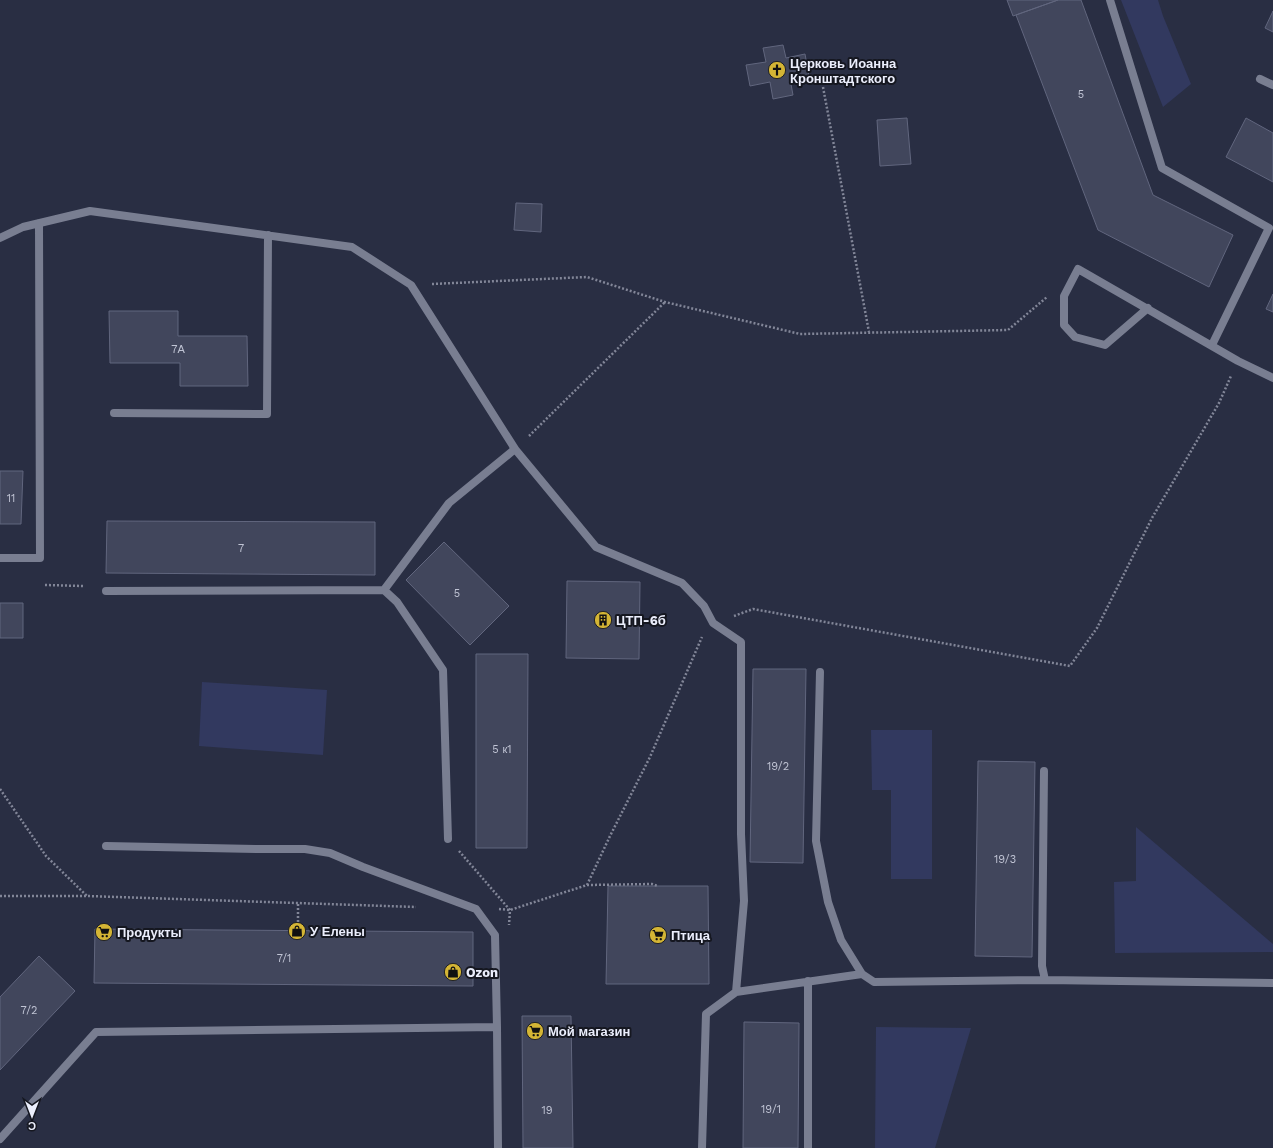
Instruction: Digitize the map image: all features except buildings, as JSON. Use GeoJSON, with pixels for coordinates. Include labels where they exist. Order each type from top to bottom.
{"type":"FeatureCollection","features":[{"type":"Feature","properties":{"kind":"lane"},"geometry":{"type":"LineString","coordinates":[[1110,0],[1162,168],[1269,228],[1212,345]]}},
{"type":"Feature","properties":{"kind":"lane"},"geometry":{"type":"LineString","coordinates":[[1260,79],[1273,85]]}},
{"type":"Feature","properties":{"kind":"lane"},"geometry":{"type":"LineString","coordinates":[[0,238],[23,227],[90,211],[352,246],[411,285],[515,449],[596,547],[682,583],[704,606],[713,623],[741,642],[741,834],[744,901],[736,992]]}},
{"type":"Feature","properties":{"kind":"lane"},"geometry":{"type":"LineString","coordinates":[[0,558],[40,558],[39,223]]}},
{"type":"Feature","properties":{"kind":"lane"},"geometry":{"type":"LineString","coordinates":[[114,413],[267,414],[268,235]]}},
{"type":"Feature","properties":{"kind":"lane"},"geometry":{"type":"LineString","coordinates":[[1148,308],[1105,345],[1075,337],[1064,325],[1064,296],[1078,269],[1148,308],[1238,361],[1273,378]]}},
{"type":"Feature","properties":{"kind":"lane"},"geometry":{"type":"LineString","coordinates":[[384,590],[449,503],[515,449]]}},
{"type":"Feature","properties":{"kind":"lane"},"geometry":{"type":"LineString","coordinates":[[106,591],[384,590],[397,602],[443,670],[448,839]]}},
{"type":"Feature","properties":{"kind":"lane"},"geometry":{"type":"LineString","coordinates":[[820,672],[816,841],[828,902],[841,940],[862,974],[874,982],[1045,980],[1273,983]]}},
{"type":"Feature","properties":{"kind":"lane"},"geometry":{"type":"LineString","coordinates":[[1044,771],[1042,966],[1045,980]]}},
{"type":"Feature","properties":{"kind":"lane"},"geometry":{"type":"LineString","coordinates":[[106,846],[305,849],[330,853],[363,868],[476,909],[495,935],[498,1148]]}},
{"type":"Feature","properties":{"kind":"lane"},"geometry":{"type":"LineString","coordinates":[[702,1148],[706,1014],[736,992],[862,974]]}},
{"type":"Feature","properties":{"kind":"lane"},"geometry":{"type":"LineString","coordinates":[[808,981],[808,1148]]}},
{"type":"Feature","properties":{"kind":"lane"},"geometry":{"type":"LineString","coordinates":[[0,1139],[96,1032],[497,1027]]}},
{"type":"Feature","properties":{"kind":"path"},"geometry":{"type":"LineString","coordinates":[[823,88],[869,332]]}},
{"type":"Feature","properties":{"kind":"path"},"geometry":{"type":"LineString","coordinates":[[411,285],[587,277],[665,302],[800,334],[1008,330],[1049,294]]}},
{"type":"Feature","properties":{"kind":"path"},"geometry":{"type":"LineString","coordinates":[[515,449],[665,302]]}},
{"type":"Feature","properties":{"kind":"path"},"geometry":{"type":"LineString","coordinates":[[587,885],[650,757],[707,625],[753,609],[1070,666],[1097,628],[1152,518],[1219,403],[1238,361]]}},
{"type":"Feature","properties":{"kind":"path"},"geometry":{"type":"LineString","coordinates":[[45,585],[83,586]]}},
{"type":"Feature","properties":{"kind":"path"},"geometry":{"type":"LineString","coordinates":[[0,789],[46,856],[87,896]]}},
{"type":"Feature","properties":{"kind":"path"},"geometry":{"type":"LineString","coordinates":[[476,909],[510,910],[587,885],[652,884],[658,886]]}},
{"type":"Feature","properties":{"kind":"path"},"geometry":{"type":"LineString","coordinates":[[0,896],[87,896],[422,907]]}},
{"type":"Feature","properties":{"kind":"path"},"geometry":{"type":"LineString","coordinates":[[298,904],[298,922]]}},
{"type":"Feature","properties":{"kind":"shaded area"},"geometry":{"type":"Polygon","coordinates":[[[1121,0],[1158,0],[1191,84],[1163,107],[1121,0]]]}},
{"type":"Feature","properties":{"kind":"shaded area"},"geometry":{"type":"Polygon","coordinates":[[[202,682],[327,690],[323,755],[199,746],[202,682]]]}},
{"type":"Feature","properties":{"kind":"shaded area"},"geometry":{"type":"Polygon","coordinates":[[[871,730],[932,730],[932,879],[891,879],[891,790],[872,790],[871,730]]]}},
{"type":"Feature","properties":{"kind":"shaded area"},"geometry":{"type":"Polygon","coordinates":[[[1136,827],[1273,944],[1273,952],[1115,953],[1114,882],[1136,881],[1136,827]]]}},
{"type":"Feature","properties":{"kind":"shaded area"},"geometry":{"type":"Polygon","coordinates":[[[876,1027],[971,1028],[935,1148],[875,1148],[876,1027]]]}},
{"type":"Feature","properties":{"kind":"place","name":"Церковь Иоанна Кронштадтского"},"geometry":{"type":"Point","coordinates":[777,70]}},
{"type":"Feature","properties":{"kind":"place","name":"ЦТП-6б"},"geometry":{"type":"Point","coordinates":[603,620]}},
{"type":"Feature","properties":{"kind":"place","name":"У Елены"},"geometry":{"type":"Point","coordinates":[297,931]}},
{"type":"Feature","properties":{"kind":"place","name":"Продукты"},"geometry":{"type":"Point","coordinates":[104,932]}},
{"type":"Feature","properties":{"kind":"place","name":"Птица"},"geometry":{"type":"Point","coordinates":[658,935]}},
{"type":"Feature","properties":{"kind":"place","name":"Ozon"},"geometry":{"type":"Point","coordinates":[453,972]}},
{"type":"Feature","properties":{"kind":"place","name":"Мой магазин"},"geometry":{"type":"Point","coordinates":[535,1031]}}]}
